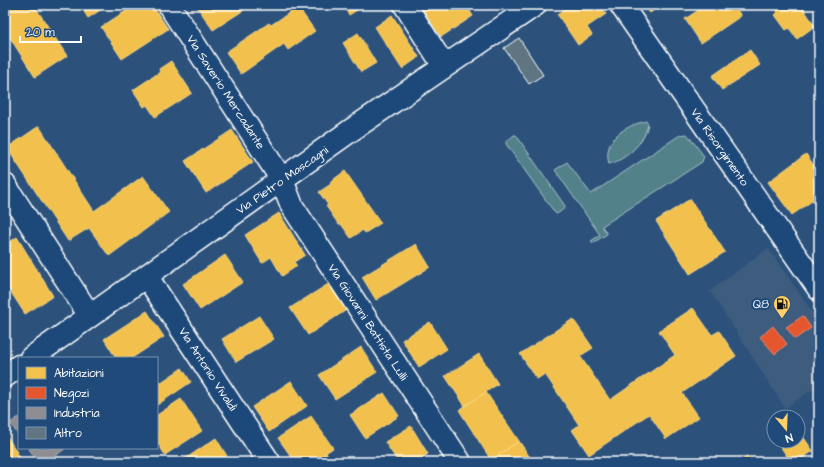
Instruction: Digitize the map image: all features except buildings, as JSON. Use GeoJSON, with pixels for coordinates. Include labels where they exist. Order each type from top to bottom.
{"type":"FeatureCollection","features":[{"type":"Feature","properties":{"kind":"street","name":"Via Saverio Mercadante"},"geometry":{"type":"LineString","coordinates":[[169,5],[282,180]]}},
{"type":"Feature","properties":{"kind":"street"},"geometry":{"type":"LineString","coordinates":[[405,5],[444,66]]}},
{"type":"Feature","properties":{"kind":"street","name":"Via Pietro Mascagni"},"geometry":{"type":"LineString","coordinates":[[32,357],[444,66],[535,5]]}},
{"type":"Feature","properties":{"kind":"street","name":"Via Risorgimento"},"geometry":{"type":"LineString","coordinates":[[621,5],[819,289]]}},
{"type":"Feature","properties":{"kind":"street","name":"Via Giovanni Battista Lulli"},"geometry":{"type":"LineString","coordinates":[[282,180],[292,206],[460,462]]}},
{"type":"Feature","properties":{"kind":"street"},"geometry":{"type":"LineString","coordinates":[[5,185],[90,316]]}},
{"type":"Feature","properties":{"kind":"street","name":"Via Antonio Vivaldi"},"geometry":{"type":"LineString","coordinates":[[147,276],[269,462]]}},
{"type":"Feature","properties":{"kind":"street"},"geometry":{"type":"LineString","coordinates":[[5,376],[18,367]]}},
{"type":"Feature","properties":{"kind":"shaded area"},"geometry":{"type":"Polygon","coordinates":[[[768,248],[819,322],[819,385],[785,408],[710,291],[768,248]]]}},
{"type":"Feature","properties":{"kind":"green space"},"geometry":{"type":"Polygon","coordinates":[[[646,121],[648,124],[646,131],[639,144],[622,159],[609,164],[609,147],[617,135],[630,126],[646,121]]]}},
{"type":"Feature","properties":{"kind":"green space"},"geometry":{"type":"Polygon","coordinates":[[[687,134],[704,156],[702,162],[602,226],[607,234],[593,243],[591,241],[600,235],[555,170],[567,162],[591,194],[680,135],[687,134]]]}},
{"type":"Feature","properties":{"kind":"green space"},"geometry":{"type":"Polygon","coordinates":[[[516,135],[565,206],[565,208],[557,214],[506,144],[506,142],[516,135]]]}},
{"type":"Feature","properties":{"kind":"place","name":"Q8"},"geometry":{"type":"Point","coordinates":[782,319]}}]}
